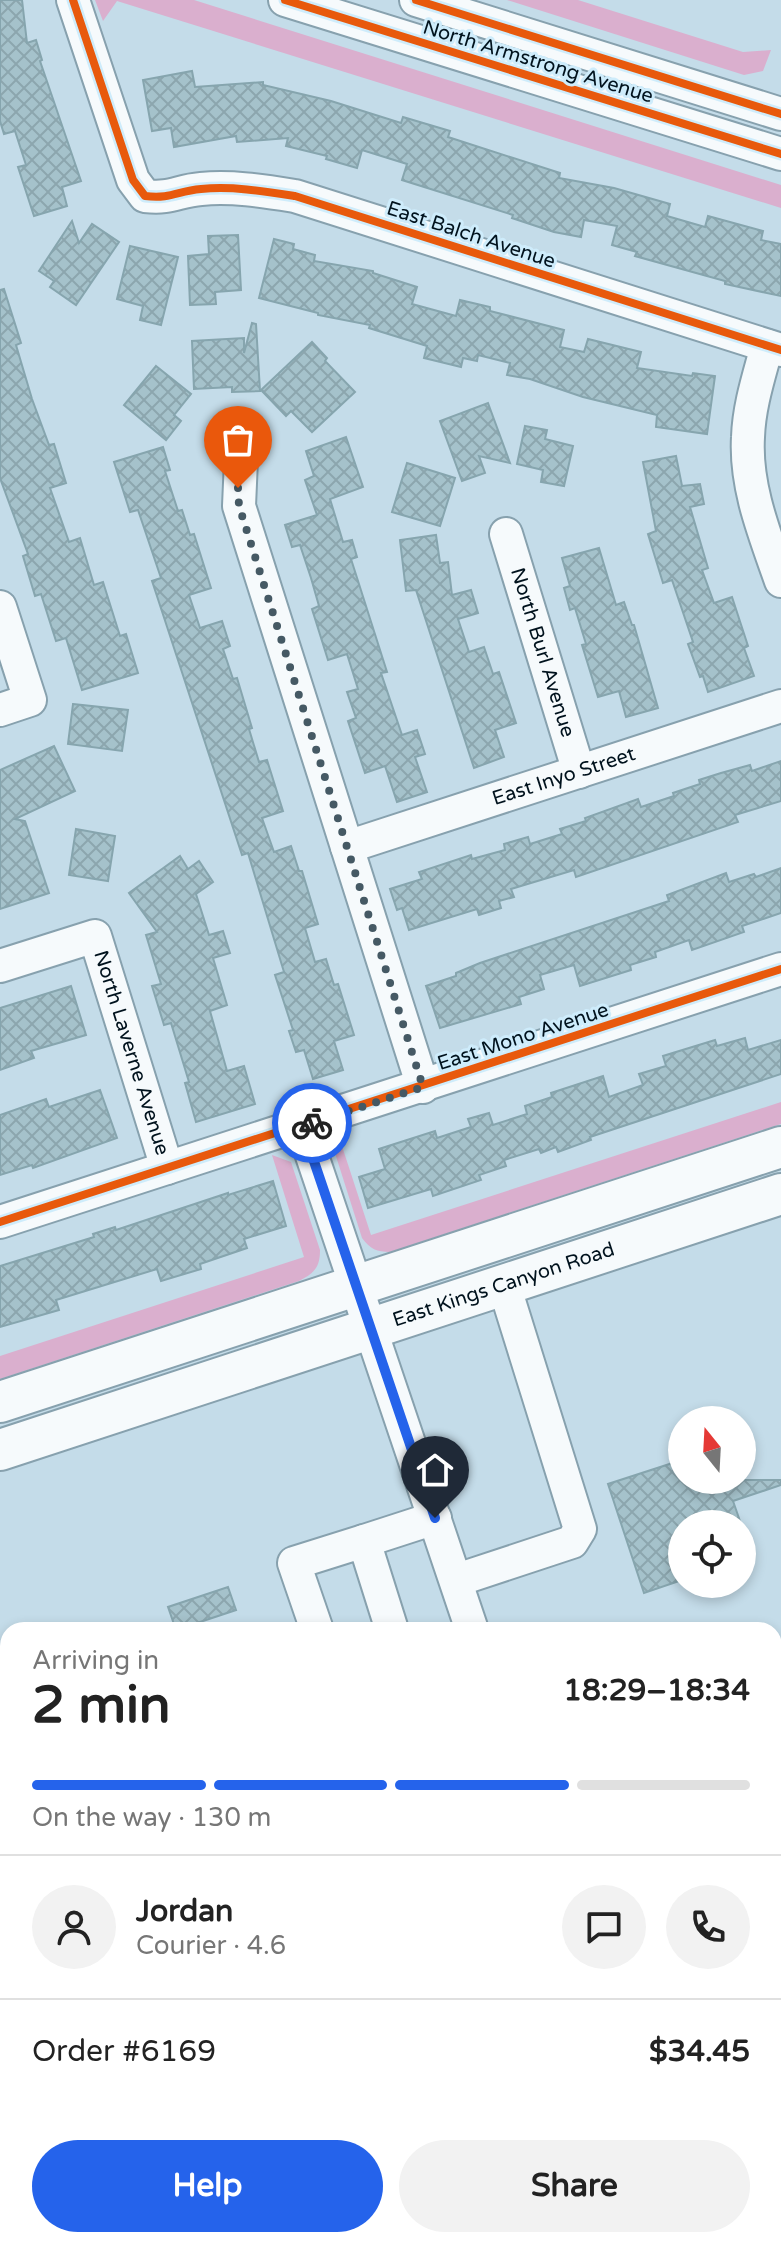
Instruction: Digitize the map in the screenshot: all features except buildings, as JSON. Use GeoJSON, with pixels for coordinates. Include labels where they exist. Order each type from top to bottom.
{"type":"FeatureCollection","features":[{"type":"Feature","properties":{"kind":"main road"},"geometry":{"type":"LineString","coordinates":[[0,1402],[781,1147]]}},
{"type":"Feature","properties":{"kind":"main road","name":"East Kings Canyon Road"},"geometry":{"type":"LineString","coordinates":[[0,1450],[781,1194]]}},
{"type":"Feature","properties":{"kind":"street","name":"East Balch Avenue"},"geometry":{"type":"LineString","coordinates":[[73,0],[133,180],[145,196],[167,198],[198,189],[244,188],[295,196],[774,348]]}},
{"type":"Feature","properties":{"kind":"street","name":"North Armstrong Avenue"},"geometry":{"type":"LineString","coordinates":[[285,0],[781,154]]}},
{"type":"Feature","properties":{"kind":"street","name":"North Armstrong Avenue"},"geometry":{"type":"LineString","coordinates":[[416,0],[780,108]]}},
{"type":"Feature","properties":{"kind":"street"},"geometry":{"type":"LineString","coordinates":[[774,348],[753,397],[747,459],[760,522],[781,581]]}},
{"type":"Feature","properties":{"kind":"street"},"geometry":{"type":"LineString","coordinates":[[241,460],[239,506],[423,1087]]}},
{"type":"Feature","properties":{"kind":"street","name":"North Burl Avenue"},"geometry":{"type":"LineString","coordinates":[[506,534],[579,772]]}},
{"type":"Feature","properties":{"kind":"street"},"geometry":{"type":"LineString","coordinates":[[0,607],[15,705]]}},
{"type":"Feature","properties":{"kind":"street","name":"East Inyo Street"},"geometry":{"type":"LineString","coordinates":[[347,847],[781,706]]}},
{"type":"Feature","properties":{"kind":"street","name":"North Laverne Avenue"},"geometry":{"type":"LineString","coordinates":[[0,966],[95,936],[167,1168]]}},
{"type":"Feature","properties":{"kind":"street","name":"East Mono Avenue"},"geometry":{"type":"LineString","coordinates":[[0,1222],[781,969]]}},
{"type":"Feature","properties":{"kind":"street"},"geometry":{"type":"LineString","coordinates":[[302,1126],[470,1622]]}},
{"type":"Feature","properties":{"kind":"street"},"geometry":{"type":"LineString","coordinates":[[457,1580],[572,1542],[580,1529],[504,1285]]}},
{"type":"Feature","properties":{"kind":"street"},"geometry":{"type":"LineString","coordinates":[[314,1622],[294,1563],[435,1518]]}},
{"type":"Feature","properties":{"kind":"street"},"geometry":{"type":"LineString","coordinates":[[364,1541],[389,1622]]}},
{"type":"Feature","properties":{"kind":"shaded area"},"geometry":{"type":"Polygon","coordinates":[[[95,0],[194,0],[781,185],[781,208],[117,1],[103,21],[95,0]]]}},
{"type":"Feature","properties":{"kind":"shaded area"},"geometry":{"type":"Polygon","coordinates":[[[507,0],[578,0],[743,52],[771,50],[763,71],[744,75],[507,0]]]}},
{"type":"Feature","properties":{"kind":"shaded area"},"geometry":{"type":"Polygon","coordinates":[[[781,1102],[781,1124],[390,1252],[374,1249],[362,1238],[334,1150],[340,1140],[371,1235],[781,1102]]]}},
{"type":"Feature","properties":{"kind":"shaded area"},"geometry":{"type":"Polygon","coordinates":[[[272,1155],[291,1162],[320,1250],[319,1261],[312,1272],[299,1281],[0,1379],[0,1356],[304,1257],[272,1155]]]}},
{"type":"Feature","properties":{"kind":"cycle path"},"geometry":{"type":"LineString","coordinates":[[73,0],[133,180],[145,196],[224,188],[295,196],[781,350]]}},
{"type":"Feature","properties":{"kind":"cycle path"},"geometry":{"type":"LineString","coordinates":[[285,0],[781,154]]}},
{"type":"Feature","properties":{"kind":"cycle path"},"geometry":{"type":"LineString","coordinates":[[416,0],[781,114]]}},
{"type":"Feature","properties":{"kind":"cycle path"},"geometry":{"type":"LineString","coordinates":[[0,1222],[781,969]]}},
{"type":"Feature","properties":{"kind":"way so far"},"geometry":{"type":"LineString","coordinates":[[238,488],[239,506],[423,1087],[312,1123]]}},
{"type":"Feature","properties":{"kind":"route"},"geometry":{"type":"LineString","coordinates":[[312,1123],[302,1126],[435,1518]]}}]}
